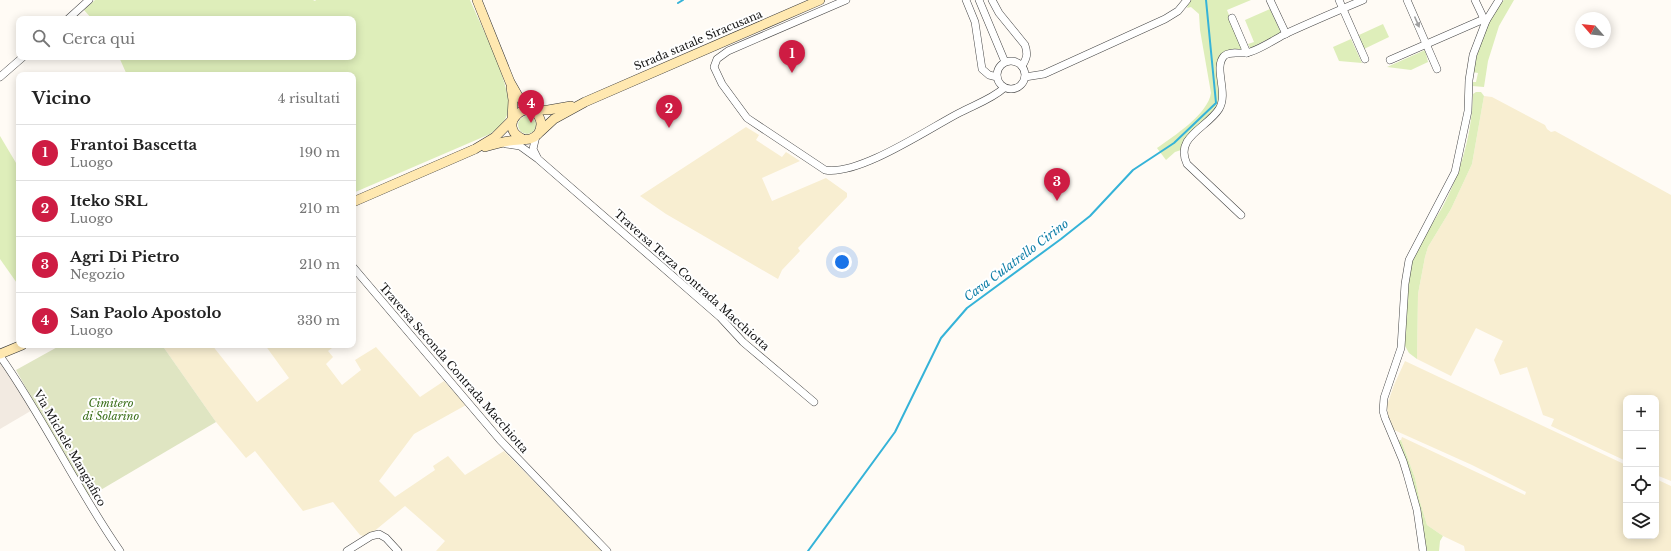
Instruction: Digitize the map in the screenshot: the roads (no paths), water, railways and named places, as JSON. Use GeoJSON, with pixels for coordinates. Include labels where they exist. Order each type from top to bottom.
{"type":"FeatureCollection","features":[{"type":"Feature","properties":{"kind":"main road"},"geometry":{"type":"LineString","coordinates":[[476,0],[510,82],[518,96],[541,121],[538,134]]}},
{"type":"Feature","properties":{"kind":"main road","name":"Strada statale Siracusana"},"geometry":{"type":"LineString","coordinates":[[585,102],[820,0]]}},
{"type":"Feature","properties":{"kind":"main road"},"geometry":{"type":"LineString","coordinates":[[510,82],[513,121],[519,140]]}},
{"type":"Feature","properties":{"kind":"main road"},"geometry":{"type":"LineString","coordinates":[[356,201],[476,149],[495,137],[513,121],[520,112],[562,109],[585,102]]}},
{"type":"Feature","properties":{"kind":"main road"},"geometry":{"type":"LineString","coordinates":[[476,149],[496,144],[529,139],[538,134],[554,119],[585,102]]}},
{"type":"Feature","properties":{"kind":"main road"},"geometry":{"type":"LineString","coordinates":[[0,355],[16,348]]}},
{"type":"Feature","properties":{"kind":"street"},"geometry":{"type":"LineString","coordinates":[[71,16],[89,0]]}},
{"type":"Feature","properties":{"kind":"street"},"geometry":{"type":"LineString","coordinates":[[846,0],[728,51],[717,60],[714,67],[722,84],[747,118],[825,170],[834,172],[880,156],[957,113],[994,96],[1004,88]]}},
{"type":"Feature","properties":{"kind":"street"},"geometry":{"type":"LineString","coordinates":[[966,0],[975,22],[982,69],[989,75],[997,76]]}},
{"type":"Feature","properties":{"kind":"street"},"geometry":{"type":"LineString","coordinates":[[979,0],[1005,62]]}},
{"type":"Feature","properties":{"kind":"street"},"geometry":{"type":"LineString","coordinates":[[992,0],[999,13],[1025,45],[1027,56],[1022,66]]}},
{"type":"Feature","properties":{"kind":"street"},"geometry":{"type":"LineString","coordinates":[[1025,77],[1044,74],[1165,19],[1178,11],[1186,0]]}},
{"type":"Feature","properties":{"kind":"street"},"geometry":{"type":"LineString","coordinates":[[1270,0],[1286,34]]}},
{"type":"Feature","properties":{"kind":"street"},"geometry":{"type":"LineString","coordinates":[[1339,0],[1365,59]]}},
{"type":"Feature","properties":{"kind":"street"},"geometry":{"type":"LineString","coordinates":[[1241,214],[1187,164],[1184,155],[1187,142],[1190,137],[1215,115],[1222,104],[1224,92],[1220,66],[1223,57],[1227,54],[1247,53],[1363,0]]}},
{"type":"Feature","properties":{"kind":"street"},"geometry":{"type":"LineString","coordinates":[[1407,0],[1437,69]]}},
{"type":"Feature","properties":{"kind":"street"},"geometry":{"type":"LineString","coordinates":[[1475,0],[1485,20]]}},
{"type":"Feature","properties":{"kind":"street"},"geometry":{"type":"LineString","coordinates":[[1422,551],[1417,510],[1403,461],[1384,418],[1384,398],[1401,348],[1405,284],[1409,260],[1456,172],[1468,110],[1470,68],[1473,55],[1485,20],[1499,0]]}},
{"type":"Feature","properties":{"kind":"street"},"geometry":{"type":"LineString","coordinates":[[1232,18],[1247,53]]}},
{"type":"Feature","properties":{"kind":"street"},"geometry":{"type":"LineString","coordinates":[[1390,60],[1485,20]]}},
{"type":"Feature","properties":{"kind":"street"},"geometry":{"type":"LineString","coordinates":[[0,77],[20,60]]}},
{"type":"Feature","properties":{"kind":"street"},"geometry":{"type":"LineString","coordinates":[[1011,61],[1017,62],[1022,66],[1025,77],[1024,81],[1018,88],[1009,89],[1000,85],[997,76],[999,68],[1005,62],[1011,61]]}},
{"type":"Feature","properties":{"kind":"street"},"geometry":{"type":"LineString","coordinates":[[538,134],[533,149],[538,159]]}},
{"type":"Feature","properties":{"kind":"street","name":"Traversa Terza Contrada Macchiotta"},"geometry":{"type":"LineString","coordinates":[[519,140],[538,159],[720,317],[743,342],[814,402]]}},
{"type":"Feature","properties":{"kind":"street","name":"Traversa Seconda Contrada Macchiotta"},"geometry":{"type":"LineString","coordinates":[[356,271],[500,440],[607,551]]}},
{"type":"Feature","properties":{"kind":"street","name":"Via Michele Mangiafico"},"geometry":{"type":"LineString","coordinates":[[0,355],[28,399],[87,501],[120,551]]}},
{"type":"Feature","properties":{"kind":"street"},"geometry":{"type":"LineString","coordinates":[[346,551],[371,536],[379,534],[386,538],[398,551]]}},
{"type":"Feature","properties":{"kind":"waterway"},"geometry":{"type":"LineString","coordinates":[[678,3],[683,0]]}},
{"type":"Feature","properties":{"kind":"waterway","name":"Cava Culatrello Cirino"},"geometry":{"type":"LineString","coordinates":[[808,551],[895,432],[941,338],[967,308],[1090,216],[1133,170],[1174,143],[1216,103],[1206,0]]}},
{"type":"Feature","properties":{"kind":"place","name":"Frantoi Bascetta"},"geometry":{"type":"Point","coordinates":[792,73]}},
{"type":"Feature","properties":{"kind":"place","name":"San Paolo Apostolo"},"geometry":{"type":"Point","coordinates":[531,123]}},
{"type":"Feature","properties":{"kind":"place","name":"Iteko SRL"},"geometry":{"type":"Point","coordinates":[669,128]}},
{"type":"Feature","properties":{"kind":"place","name":"Agri Di Pietro"},"geometry":{"type":"Point","coordinates":[1057,201]}},
{"type":"Feature","properties":{"kind":"park label","name":"Cimitero di Solarino"},"geometry":{"type":"Point","coordinates":[111,409]}}]}
